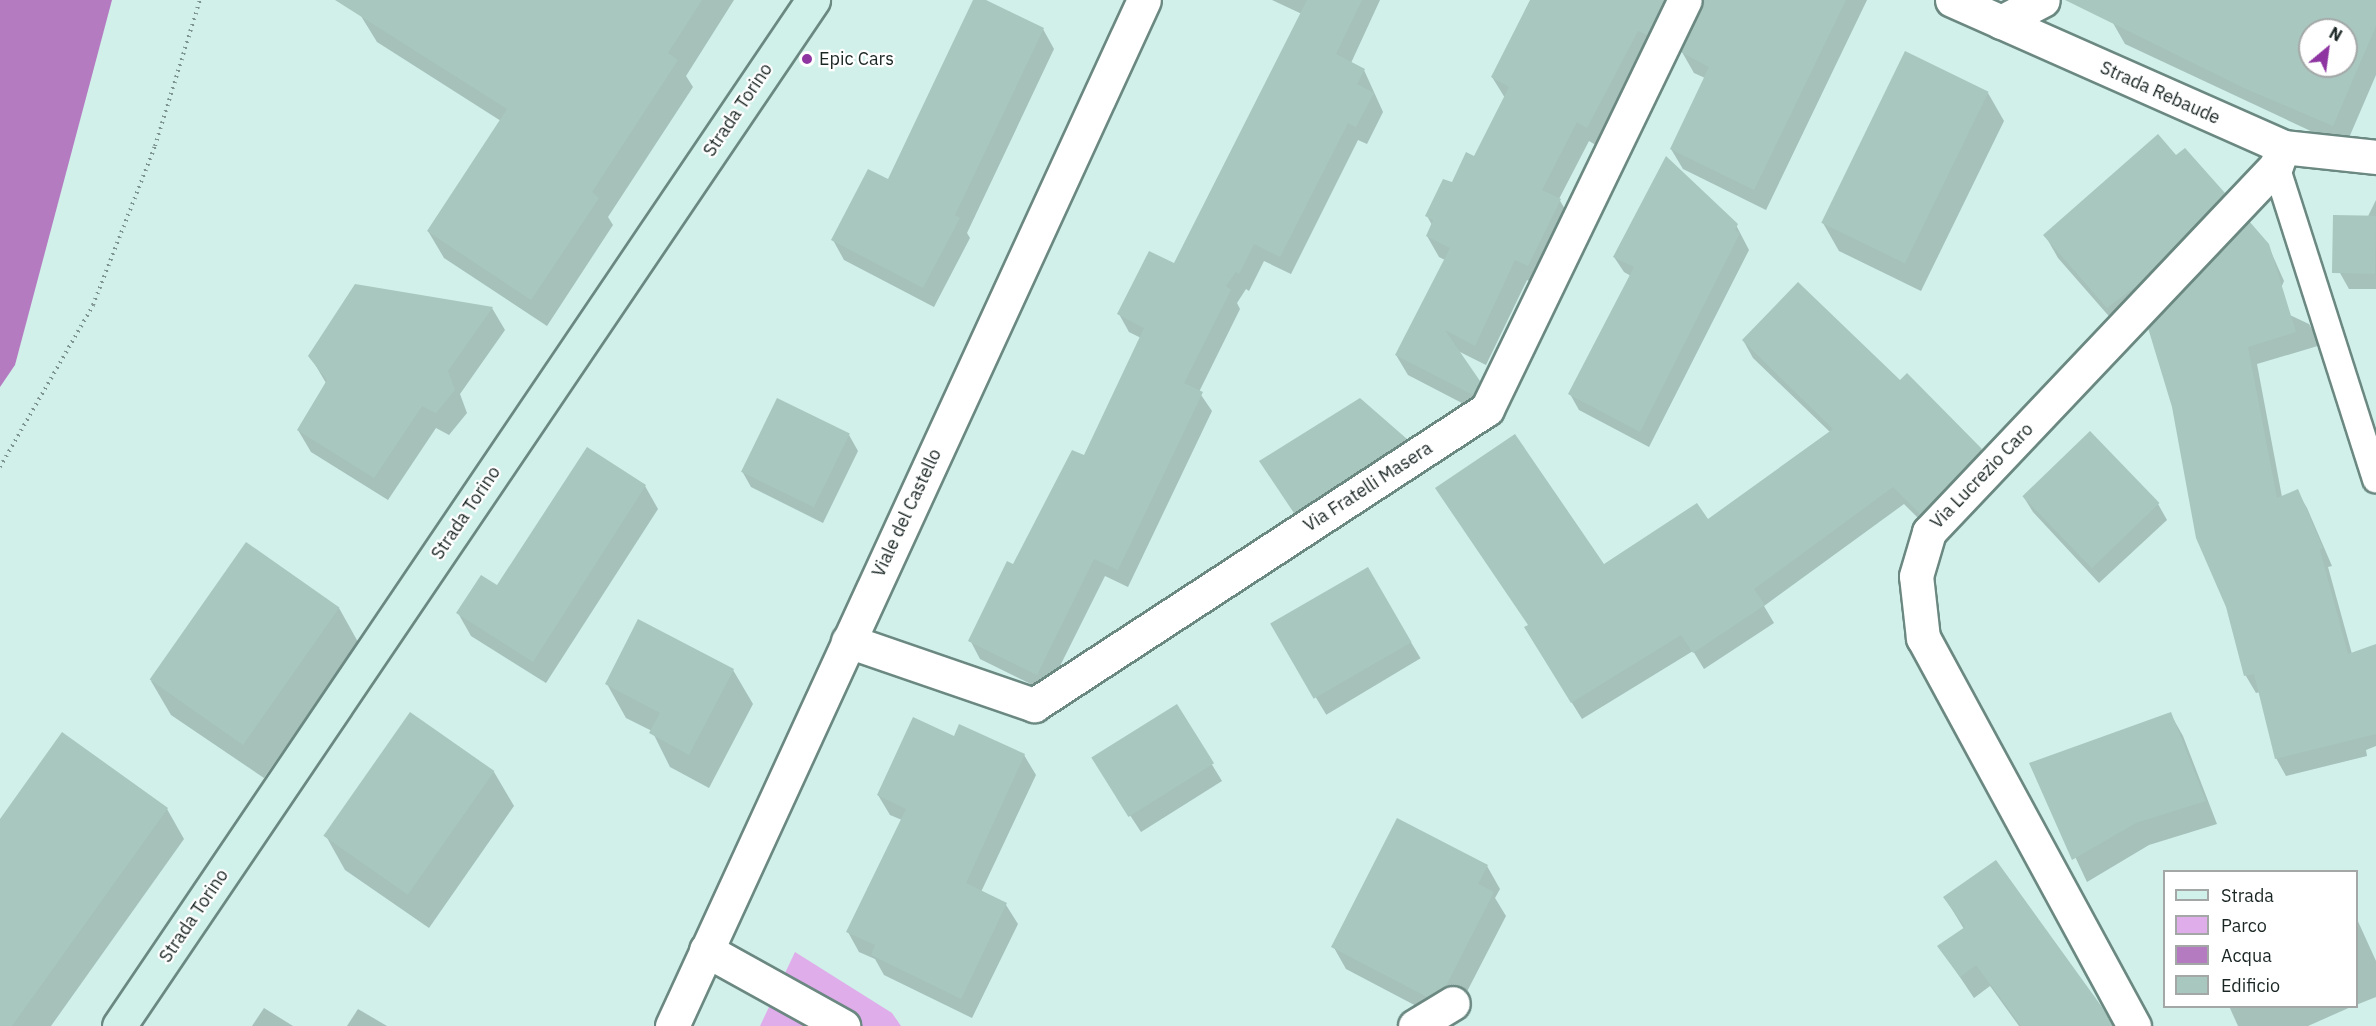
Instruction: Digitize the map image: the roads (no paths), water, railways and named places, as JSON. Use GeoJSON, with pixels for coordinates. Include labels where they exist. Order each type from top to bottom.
{"type":"FeatureCollection","features":[{"type":"Feature","properties":{"kind":"main road","name":"Strada Torino"},"geometry":{"type":"LineString","coordinates":[[119,1026],[813,0]]}},
{"type":"Feature","properties":{"kind":"street","name":"Viale del Castello"},"geometry":{"type":"LineString","coordinates":[[672,1026],[1144,0]]}},
{"type":"Feature","properties":{"kind":"street","name":"Via Fratelli Masera"},"geometry":{"type":"LineString","coordinates":[[848,641],[1034,705],[1487,409],[1684,0]]}},
{"type":"Feature","properties":{"kind":"street","name":"Strada Rebaude"},"geometry":{"type":"LineString","coordinates":[[1952,0],[2279,157],[2376,157]]}},
{"type":"Feature","properties":{"kind":"street"},"geometry":{"type":"LineString","coordinates":[[2001,22],[2043,0]]}},
{"type":"Feature","properties":{"kind":"street","name":"Via Lucrezio Caro"},"geometry":{"type":"LineString","coordinates":[[2134,1026],[1923,638],[1916,576],[1929,532],[2279,157]]}},
{"type":"Feature","properties":{"kind":"street"},"geometry":{"type":"LineString","coordinates":[[706,950],[843,1026]]}},
{"type":"Feature","properties":{"kind":"street"},"geometry":{"type":"LineString","coordinates":[[1415,1026],[1454,1003]]}},
{"type":"Feature","properties":{"kind":"lane"},"geometry":{"type":"LineString","coordinates":[[2279,157],[2376,479]]}},
{"type":"Feature","properties":{"kind":"water"},"geometry":{"type":"Polygon","coordinates":[[[0,0],[112,0],[15,365],[0,387],[0,0]]]}},
{"type":"Feature","properties":{"kind":"place","name":"Epic Cars"},"geometry":{"type":"Point","coordinates":[807,59]}}]}
